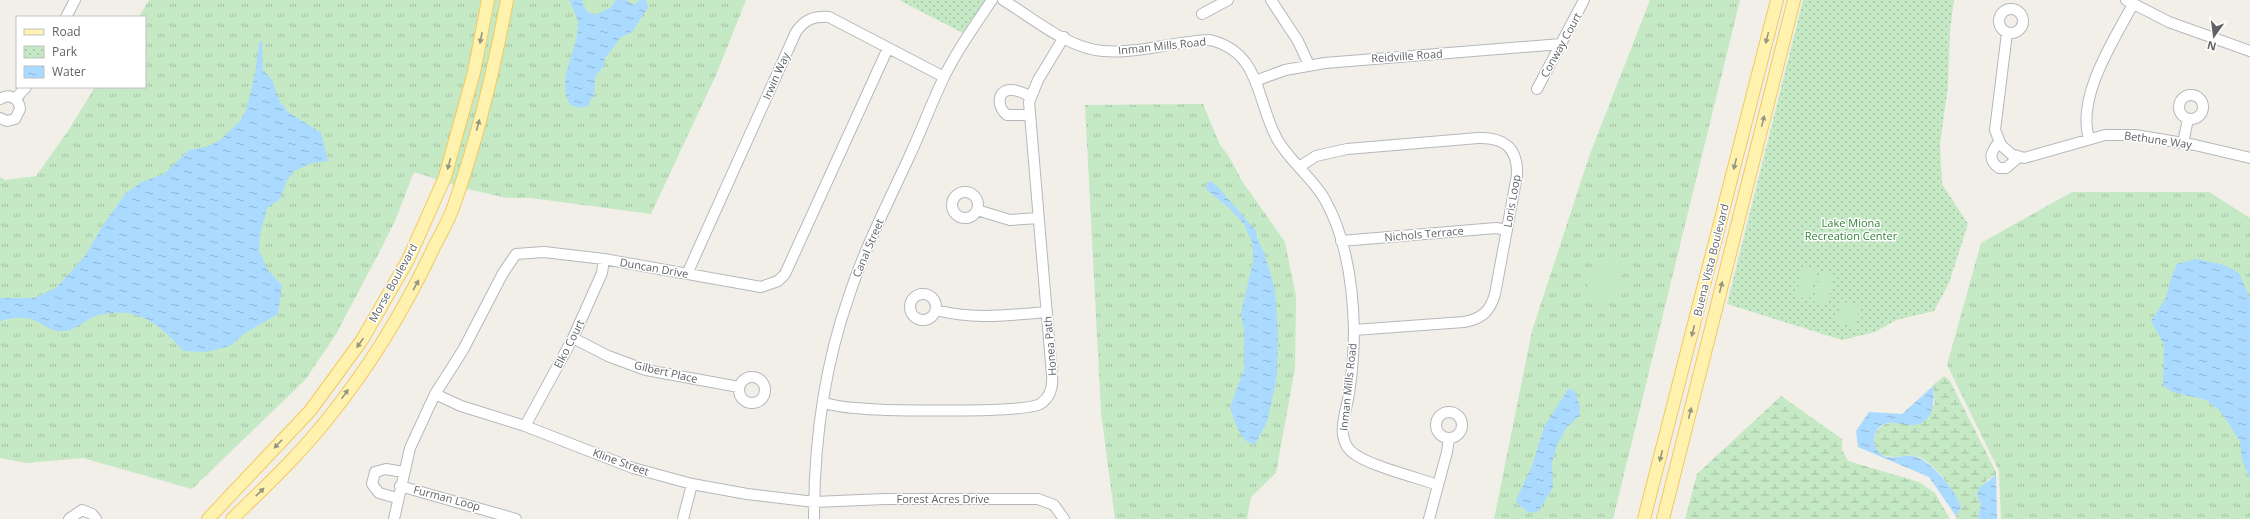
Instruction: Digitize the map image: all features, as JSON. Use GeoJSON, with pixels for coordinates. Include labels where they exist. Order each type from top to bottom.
{"type":"FeatureCollection","features":[{"type":"Feature","properties":{"kind":"main road","name":"Morse Boulevard"},"geometry":{"type":"LineString","coordinates":[[208,519],[310,411],[362,340],[408,260],[445,177],[474,72],[488,0]]}},
{"type":"Feature","properties":{"kind":"main road","name":"Morse Boulevard"},"geometry":{"type":"LineString","coordinates":[[232,519],[273,479],[326,421],[375,352],[417,283],[452,209],[471,150],[498,47],[507,0]]}},
{"type":"Feature","properties":{"kind":"main road","name":"Buena Vista Boulevard"},"geometry":{"type":"LineString","coordinates":[[1644,519],[1776,0]]}},
{"type":"Feature","properties":{"kind":"main road","name":"Buena Vista Boulevard"},"geometry":{"type":"LineString","coordinates":[[1663,519],[1794,0]]}},
{"type":"Feature","properties":{"kind":"street"},"geometry":{"type":"LineString","coordinates":[[67,16],[75,0]]}},
{"type":"Feature","properties":{"kind":"street","name":"Canal Street"},"geometry":{"type":"LineString","coordinates":[[814,519],[816,455],[823,403],[839,329],[859,268],[944,77],[964,40],[992,0]]}},
{"type":"Feature","properties":{"kind":"street","name":"Inman Mills Road"},"geometry":{"type":"LineString","coordinates":[[1003,0],[1064,37],[1080,45],[1102,51],[1126,51],[1197,40],[1222,43],[1241,55],[1247,64],[1276,138],[1324,198],[1341,241],[1350,284],[1354,330],[1352,370],[1343,430],[1347,446],[1362,459],[1438,485]]}},
{"type":"Feature","properties":{"kind":"street"},"geometry":{"type":"LineString","coordinates":[[1202,14],[1228,0]]}},
{"type":"Feature","properties":{"kind":"street"},"geometry":{"type":"LineString","coordinates":[[1271,0],[1298,41],[1309,65]]}},
{"type":"Feature","properties":{"kind":"street","name":"Conway Court"},"geometry":{"type":"LineString","coordinates":[[1537,89],[1584,0]]}},
{"type":"Feature","properties":{"kind":"street"},"geometry":{"type":"LineString","coordinates":[[2089,139],[2086,130],[2087,114],[2097,73],[2130,2],[2169,22],[2250,51]]}},
{"type":"Feature","properties":{"kind":"street","name":"Irwin Way"},"geometry":{"type":"LineString","coordinates":[[687,274],[796,32],[801,24],[809,18],[829,17],[944,77]]}},
{"type":"Feature","properties":{"kind":"street"},"geometry":{"type":"LineString","coordinates":[[2007,33],[1995,130],[1999,142],[2011,154],[2019,157]]}},
{"type":"Feature","properties":{"kind":"street","name":"Honea Path"},"geometry":{"type":"LineString","coordinates":[[823,403],[868,409],[1032,407],[1046,399],[1052,384],[1029,115],[1031,96],[1038,80],[1064,37]]}},
{"type":"Feature","properties":{"kind":"street","name":"Reidville Road"},"geometry":{"type":"LineString","coordinates":[[1254,81],[1285,70],[1309,65],[1349,60],[1561,44]]}},
{"type":"Feature","properties":{"kind":"street","name":"Duncan Drive"},"geometry":{"type":"LineString","coordinates":[[394,519],[397,498],[410,448],[435,394],[463,350],[503,273],[516,254],[544,252],[604,259],[761,287],[778,281],[785,274],[888,48]]}},
{"type":"Feature","properties":{"kind":"street"},"geometry":{"type":"LineString","coordinates":[[16,99],[25,88]]}},
{"type":"Feature","properties":{"kind":"street"},"geometry":{"type":"LineString","coordinates":[[1029,115],[1008,115],[1000,108],[999,103],[1000,98],[1007,91],[1012,90],[1031,96]]}},
{"type":"Feature","properties":{"kind":"street"},"geometry":{"type":"LineString","coordinates":[[0,99],[9,96],[16,99],[20,105],[18,116],[11,120],[0,118]]}},
{"type":"Feature","properties":{"kind":"street"},"geometry":{"type":"LineString","coordinates":[[2183,143],[2188,119]]}},
{"type":"Feature","properties":{"kind":"street","name":"Bethune Way"},"geometry":{"type":"LineString","coordinates":[[1999,142],[1991,152],[1990,157],[1991,161],[1999,168],[2006,168],[2019,157],[2024,158],[2105,135],[2135,135],[2183,143],[2250,158]]}},
{"type":"Feature","properties":{"kind":"street","name":"Loris Loop"},"geometry":{"type":"LineString","coordinates":[[1299,167],[1316,156],[1347,149],[1490,138],[1499,140],[1508,146],[1515,154],[1518,164],[1495,294],[1489,310],[1483,316],[1464,322],[1354,330]]}},
{"type":"Feature","properties":{"kind":"street"},"geometry":{"type":"LineString","coordinates":[[977,210],[1010,220],[1039,218]]}},
{"type":"Feature","properties":{"kind":"street","name":"Nichols Terrace"},"geometry":{"type":"LineString","coordinates":[[1341,241],[1496,228],[1507,230]]}},
{"type":"Feature","properties":{"kind":"street","name":"Elko Court"},"geometry":{"type":"LineString","coordinates":[[525,426],[573,338],[602,273],[604,259]]}},
{"type":"Feature","properties":{"kind":"street"},"geometry":{"type":"LineString","coordinates":[[936,310],[961,316],[1047,312]]}},
{"type":"Feature","properties":{"kind":"street","name":"Gilbert Place"},"geometry":{"type":"LineString","coordinates":[[573,338],[608,356],[646,370],[739,387]]}},
{"type":"Feature","properties":{"kind":"street","name":"Kline Street"},"geometry":{"type":"LineString","coordinates":[[435,394],[461,406],[525,426],[633,468],[692,484],[769,498],[814,502]]}},
{"type":"Feature","properties":{"kind":"street"},"geometry":{"type":"LineString","coordinates":[[1429,519],[1449,438]]}},
{"type":"Feature","properties":{"kind":"street"},"geometry":{"type":"LineString","coordinates":[[397,498],[379,493],[372,484],[375,472],[380,469],[403,472]]}},
{"type":"Feature","properties":{"kind":"street"},"geometry":{"type":"LineString","coordinates":[[683,519],[692,484]]}},
{"type":"Feature","properties":{"kind":"street","name":"Furman Loop"},"geometry":{"type":"LineString","coordinates":[[400,486],[516,519]]}},
{"type":"Feature","properties":{"kind":"street","name":"Forest Acres Drive"},"geometry":{"type":"LineString","coordinates":[[814,502],[886,499],[1038,499],[1054,505],[1064,519]]}},
{"type":"Feature","properties":{"kind":"street"},"geometry":{"type":"LineString","coordinates":[[69,519],[82,510],[92,514],[96,519]]}},
{"type":"Feature","properties":{"kind":"green space"},"geometry":{"type":"Polygon","coordinates":[[[149,0],[746,0],[716,75],[651,214],[531,198],[507,198],[467,189],[414,172],[395,221],[381,249],[335,336],[305,380],[192,489],[83,458],[27,463],[0,458],[0,177],[5,180],[36,176],[68,131],[94,88],[146,88],[146,16],[140,16],[149,0]]]}},
{"type":"Feature","properties":{"kind":"green space"},"geometry":{"type":"Polygon","coordinates":[[[899,0],[986,0],[963,33],[899,0]]]}},
{"type":"Feature","properties":{"kind":"green space"},"geometry":{"type":"Polygon","coordinates":[[[1650,0],[1740,0],[1613,519],[1494,519],[1532,331],[1590,154],[1650,0]]]}},
{"type":"Feature","properties":{"kind":"green space","name":"Lake Miona Recreation Center"},"geometry":{"type":"Polygon","coordinates":[[[1803,0],[1954,0],[1950,29],[1948,86],[1940,144],[1942,184],[1968,224],[1949,283],[1934,311],[1896,320],[1875,332],[1842,340],[1727,304],[1803,0]]]}},
{"type":"Feature","properties":{"kind":"green space"},"geometry":{"type":"Polygon","coordinates":[[[1203,104],[1220,145],[1228,155],[1242,181],[1285,242],[1296,296],[1295,368],[1276,473],[1251,497],[1247,519],[1115,519],[1101,412],[1085,105],[1203,104]]]}},
{"type":"Feature","properties":{"kind":"green space"},"geometry":{"type":"Polygon","coordinates":[[[2072,192],[2209,192],[2250,218],[2250,519],[2001,519],[1999,471],[1947,365],[1981,243],[2072,192]]]}},
{"type":"Feature","properties":{"kind":"green space"},"geometry":{"type":"Polygon","coordinates":[[[1608,256],[1616,256],[1622,260],[1623,273],[1617,288],[1612,295],[1600,298],[1589,289],[1585,280],[1592,266],[1608,256]]]}},
{"type":"Feature","properties":{"kind":"green space"},"geometry":{"type":"Polygon","coordinates":[[[1803,267],[1817,270],[1809,300],[1796,296],[1803,267]]]}},
{"type":"Feature","properties":{"kind":"green space"},"geometry":{"type":"Polygon","coordinates":[[[1821,271],[1835,275],[1827,304],[1813,301],[1821,271]]]}},
{"type":"Feature","properties":{"kind":"green space"},"geometry":{"type":"Polygon","coordinates":[[[1841,301],[1860,306],[1855,327],[1836,322],[1841,301]]]}},
{"type":"Feature","properties":{"kind":"green space"},"geometry":{"type":"Polygon","coordinates":[[[1944,376],[1950,381],[1996,472],[1996,475],[1987,480],[1977,495],[1981,504],[1978,519],[1956,519],[1956,516],[1961,508],[1955,494],[1938,472],[1925,461],[1914,456],[1886,456],[1875,447],[1875,434],[1885,424],[1900,423],[1911,425],[1935,404],[1933,385],[1944,376]]]}},
{"type":"Feature","properties":{"kind":"green space"},"geometry":{"type":"Polygon","coordinates":[[[1781,396],[1842,439],[1842,450],[1848,461],[1919,482],[1935,493],[1950,519],[1685,519],[1697,474],[1781,396]]]}},
{"type":"Feature","properties":{"kind":"water"},"geometry":{"type":"Polygon","coordinates":[[[569,0],[582,0],[586,11],[595,15],[610,8],[616,0],[626,0],[634,5],[640,0],[646,0],[648,7],[632,32],[621,37],[605,58],[604,66],[595,77],[594,97],[591,98],[589,105],[582,108],[570,105],[566,95],[566,74],[575,44],[578,23],[576,14],[569,0]]]}},
{"type":"Feature","properties":{"kind":"water"},"geometry":{"type":"Polygon","coordinates":[[[262,41],[263,70],[272,80],[280,102],[288,112],[321,133],[328,161],[312,163],[294,171],[287,180],[280,199],[267,208],[260,234],[259,251],[267,269],[282,285],[278,314],[245,333],[230,346],[206,352],[184,351],[161,329],[144,318],[134,314],[101,314],[73,329],[65,331],[57,331],[48,328],[32,319],[27,318],[14,318],[0,321],[0,298],[34,298],[56,288],[85,256],[102,227],[126,193],[142,182],[164,174],[189,150],[206,147],[219,141],[240,121],[246,110],[255,75],[259,43],[262,41]]]}},
{"type":"Feature","properties":{"kind":"water"},"geometry":{"type":"Polygon","coordinates":[[[1210,181],[1217,186],[1256,231],[1275,290],[1278,334],[1277,373],[1267,422],[1255,444],[1245,440],[1238,430],[1230,407],[1244,370],[1244,330],[1241,313],[1253,262],[1252,242],[1244,224],[1229,208],[1207,190],[1206,184],[1210,181]]]}},
{"type":"Feature","properties":{"kind":"water"},"geometry":{"type":"Polygon","coordinates":[[[2196,259],[2224,265],[2239,273],[2250,299],[2250,480],[2242,459],[2240,441],[2220,411],[2206,400],[2173,392],[2163,386],[2164,345],[2151,321],[2166,298],[2171,278],[2177,264],[2196,259]]]}},
{"type":"Feature","properties":{"kind":"water"},"geometry":{"type":"Polygon","coordinates":[[[1933,386],[1933,406],[1928,418],[1917,425],[1893,423],[1884,424],[1875,435],[1874,444],[1879,453],[1884,456],[1892,458],[1915,456],[1938,473],[1950,487],[1959,502],[1961,508],[1956,516],[1929,477],[1858,447],[1856,431],[1869,412],[1902,414],[1933,386]]]}},
{"type":"Feature","properties":{"kind":"water"},"geometry":{"type":"Polygon","coordinates":[[[1568,389],[1575,391],[1580,408],[1579,416],[1567,427],[1557,445],[1552,463],[1553,487],[1539,511],[1530,513],[1519,505],[1516,500],[1532,466],[1544,427],[1568,389]]]}},
{"type":"Feature","properties":{"kind":"water"},"geometry":{"type":"Polygon","coordinates":[[[1996,475],[1997,519],[1978,519],[1981,504],[1977,495],[1980,487],[1996,475]]]}}]}
